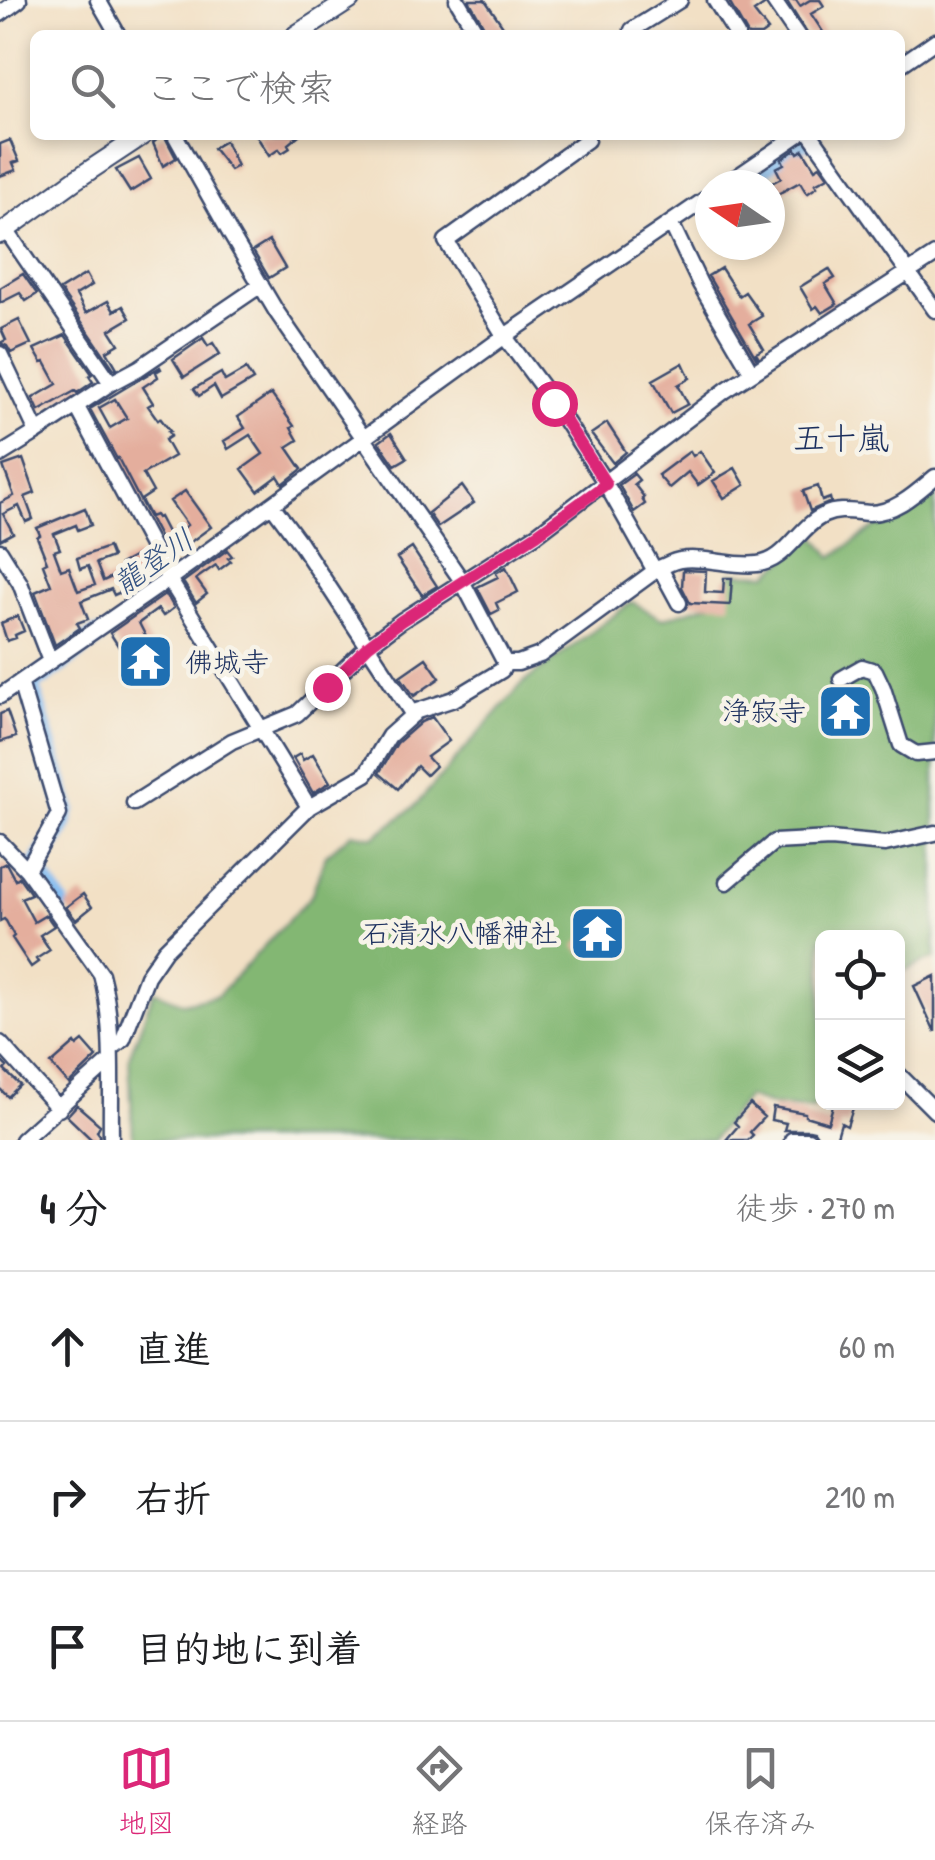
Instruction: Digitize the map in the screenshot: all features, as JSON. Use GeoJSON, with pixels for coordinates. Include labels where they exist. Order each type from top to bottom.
{"type":"FeatureCollection","features":[{"type":"Feature","properties":{"kind":"main road"},"geometry":{"type":"LineString","coordinates":[[304,30],[350,0]]}},
{"type":"Feature","properties":{"kind":"main road"},"geometry":{"type":"LineString","coordinates":[[3,232],[135,140]]}},
{"type":"Feature","properties":{"kind":"street"},"geometry":{"type":"LineString","coordinates":[[0,14],[19,0]]}},
{"type":"Feature","properties":{"kind":"street"},"geometry":{"type":"LineString","coordinates":[[98,0],[115,30]]}},
{"type":"Feature","properties":{"kind":"street"},"geometry":{"type":"LineString","coordinates":[[457,0],[475,30]]}},
{"type":"Feature","properties":{"kind":"street"},"geometry":{"type":"LineString","coordinates":[[632,30],[680,0]]}},
{"type":"Feature","properties":{"kind":"street"},"geometry":{"type":"LineString","coordinates":[[715,0],[734,30]]}},
{"type":"Feature","properties":{"kind":"street"},"geometry":{"type":"LineString","coordinates":[[773,0],[794,30]]}},
{"type":"Feature","properties":{"kind":"street"},"geometry":{"type":"LineString","coordinates":[[905,62],[935,40]]}},
{"type":"Feature","properties":{"kind":"street"},"geometry":{"type":"LineString","coordinates":[[179,140],[276,310],[462,581],[505,663]]}},
{"type":"Feature","properties":{"kind":"street"},"geometry":{"type":"LineString","coordinates":[[586,140],[446,241],[505,336],[554,403],[679,603]]}},
{"type":"Feature","properties":{"kind":"street"},"geometry":{"type":"LineString","coordinates":[[748,170],[791,140]]}},
{"type":"Feature","properties":{"kind":"street"},"geometry":{"type":"LineString","coordinates":[[815,140],[935,310]]}},
{"type":"Feature","properties":{"kind":"street"},"geometry":{"type":"LineString","coordinates":[[0,696],[272,506],[505,336],[695,206]]}},
{"type":"Feature","properties":{"kind":"street"},"geometry":{"type":"LineString","coordinates":[[671,223],[700,284],[752,373]]}},
{"type":"Feature","properties":{"kind":"street"},"geometry":{"type":"LineString","coordinates":[[3,232],[112,383]]}},
{"type":"Feature","properties":{"kind":"street"},"geometry":{"type":"LineString","coordinates":[[134,804],[232,741],[296,714],[368,646],[537,534],[726,390],[935,255]]}},
{"type":"Feature","properties":{"kind":"street"},"geometry":{"type":"LineString","coordinates":[[0,455],[262,285]]}},
{"type":"Feature","properties":{"kind":"street"},"geometry":{"type":"LineString","coordinates":[[0,354],[37,432]]}},
{"type":"Feature","properties":{"kind":"street"},"geometry":{"type":"LineString","coordinates":[[77,408],[168,579],[309,807]]}},
{"type":"Feature","properties":{"kind":"street"},"geometry":{"type":"LineString","coordinates":[[505,663],[518,663],[540,654],[658,569],[680,560],[755,565],[769,562],[812,521],[838,510],[874,513],[890,509],[935,477]]}},
{"type":"Feature","properties":{"kind":"street"},"geometry":{"type":"LineString","coordinates":[[272,506],[412,716]]}},
{"type":"Feature","properties":{"kind":"street"},"geometry":{"type":"LineString","coordinates":[[0,551],[20,583],[50,661]]}},
{"type":"Feature","properties":{"kind":"street"},"geometry":{"type":"LineString","coordinates":[[22,1140],[59,1108],[123,1039],[148,976],[166,950],[309,807],[366,774],[389,736],[417,712],[454,699],[502,670],[505,663]]}},
{"type":"Feature","properties":{"kind":"street"},"geometry":{"type":"LineString","coordinates":[[841,679],[862,667],[875,671],[901,745],[916,754],[935,752]]}},
{"type":"Feature","properties":{"kind":"street"},"geometry":{"type":"LineString","coordinates":[[20,682],[59,814],[27,870]]}},
{"type":"Feature","properties":{"kind":"street"},"geometry":{"type":"LineString","coordinates":[[727,882],[774,842],[830,839],[886,844],[935,833]]}},
{"type":"Feature","properties":{"kind":"street"},"geometry":{"type":"LineString","coordinates":[[0,842],[27,870],[100,974],[106,992],[111,1140]]}},
{"type":"Feature","properties":{"kind":"street"},"geometry":{"type":"LineString","coordinates":[[0,1044],[59,1108]]}},
{"type":"Feature","properties":{"kind":"street"},"geometry":{"type":"LineString","coordinates":[[905,1081],[935,1111]]}},
{"type":"Feature","properties":{"kind":"street"},"geometry":{"type":"LineString","coordinates":[[792,1140],[808,1140]]}},
{"type":"Feature","properties":{"kind":"green space"},"geometry":{"type":"Polygon","coordinates":[[[935,486],[935,959],[905,971],[905,930],[815,930],[813,1109],[770,1105],[747,1097],[712,1140],[133,1140],[129,1057],[154,991],[184,1003],[218,995],[311,896],[326,855],[352,833],[374,837],[414,807],[523,683],[632,602],[662,619],[727,598],[731,573],[768,574],[815,535],[832,557],[935,486]]]}},
{"type":"Feature","properties":{"kind":"building"},"geometry":{"type":"Polygon","coordinates":[[[469,0],[485,0],[506,30],[486,30],[469,0]]]}},
{"type":"Feature","properties":{"kind":"building"},"geometry":{"type":"Polygon","coordinates":[[[728,0],[762,0],[764,5],[754,12],[768,30],[745,30],[728,0]]]}},
{"type":"Feature","properties":{"kind":"building"},"geometry":{"type":"Polygon","coordinates":[[[786,0],[796,0],[800,6],[820,0],[824,6],[811,14],[822,30],[805,30],[786,0]]]}},
{"type":"Feature","properties":{"kind":"building"},"geometry":{"type":"Polygon","coordinates":[[[10,140],[19,161],[13,163],[16,170],[0,176],[0,144],[10,140]]]}},
{"type":"Feature","properties":{"kind":"building"},"geometry":{"type":"Polygon","coordinates":[[[167,140],[176,158],[163,166],[153,143],[167,140]]]}},
{"type":"Feature","properties":{"kind":"building"},"geometry":{"type":"Polygon","coordinates":[[[259,140],[293,140],[288,144],[290,148],[269,156],[259,140]]]}},
{"type":"Feature","properties":{"kind":"building"},"geometry":{"type":"Polygon","coordinates":[[[225,141],[237,166],[230,170],[213,148],[225,141]]]}},
{"type":"Feature","properties":{"kind":"building"},"geometry":{"type":"Polygon","coordinates":[[[796,149],[798,153],[803,150],[815,169],[820,166],[828,177],[807,194],[800,182],[785,190],[785,170],[776,168],[784,164],[782,159],[796,149]]]}},
{"type":"Feature","properties":{"kind":"building"},"geometry":{"type":"Polygon","coordinates":[[[139,158],[151,179],[130,192],[116,170],[139,158]]]}},
{"type":"Feature","properties":{"kind":"building"},"geometry":{"type":"Polygon","coordinates":[[[269,241],[285,268],[269,278],[253,251],[269,241]]]}},
{"type":"Feature","properties":{"kind":"building"},"geometry":{"type":"Polygon","coordinates":[[[721,268],[739,296],[745,292],[762,316],[749,324],[764,349],[756,353],[756,358],[708,276],[721,268]]]}},
{"type":"Feature","properties":{"kind":"building"},"geometry":{"type":"Polygon","coordinates":[[[829,269],[835,278],[825,284],[837,304],[822,313],[817,306],[813,309],[800,287],[829,269]]]}},
{"type":"Feature","properties":{"kind":"building"},"geometry":{"type":"Polygon","coordinates":[[[23,274],[37,294],[26,301],[20,293],[0,303],[0,288],[23,274]]]}},
{"type":"Feature","properties":{"kind":"building"},"geometry":{"type":"Polygon","coordinates":[[[86,274],[92,285],[76,295],[86,313],[108,301],[114,311],[123,306],[130,318],[110,330],[119,344],[107,351],[117,368],[114,369],[60,290],[86,274]]]}},
{"type":"Feature","properties":{"kind":"building"},"geometry":{"type":"Polygon","coordinates":[[[19,320],[31,344],[11,353],[0,343],[6,340],[1,329],[19,320]]]}},
{"type":"Feature","properties":{"kind":"building"},"geometry":{"type":"Polygon","coordinates":[[[65,335],[92,374],[89,376],[93,382],[39,411],[33,398],[57,384],[34,349],[65,335]]]}},
{"type":"Feature","properties":{"kind":"building"},"geometry":{"type":"Polygon","coordinates":[[[203,338],[208,346],[213,343],[220,354],[184,377],[173,359],[203,338]]]}},
{"type":"Feature","properties":{"kind":"building"},"geometry":{"type":"Polygon","coordinates":[[[683,363],[690,378],[678,385],[688,404],[671,413],[653,380],[683,363]]]}},
{"type":"Feature","properties":{"kind":"building"},"geometry":{"type":"Polygon","coordinates":[[[160,367],[158,377],[143,387],[153,403],[148,406],[170,431],[171,436],[165,440],[174,456],[143,474],[153,492],[141,500],[150,517],[159,517],[170,538],[187,525],[170,501],[185,491],[211,527],[182,551],[170,558],[90,409],[160,367]],[[115,399],[99,408],[110,428],[127,418],[115,399]]]}},
{"type":"Feature","properties":{"kind":"building"},"geometry":{"type":"Polygon","coordinates":[[[246,369],[253,380],[221,399],[214,386],[199,396],[194,389],[221,373],[225,381],[246,369]]]}},
{"type":"Feature","properties":{"kind":"building"},"geometry":{"type":"Polygon","coordinates":[[[271,394],[294,426],[291,428],[298,440],[287,447],[302,469],[283,484],[278,476],[258,491],[242,469],[263,454],[250,435],[228,449],[224,441],[245,428],[238,417],[271,394]]]}},
{"type":"Feature","properties":{"kind":"building"},"geometry":{"type":"Polygon","coordinates":[[[607,423],[626,452],[613,463],[591,434],[607,423]]]}},
{"type":"Feature","properties":{"kind":"building"},"geometry":{"type":"Polygon","coordinates":[[[391,433],[407,458],[395,465],[379,442],[391,433]]]}},
{"type":"Feature","properties":{"kind":"building"},"geometry":{"type":"Polygon","coordinates":[[[690,451],[693,456],[700,451],[715,473],[698,485],[688,472],[669,488],[658,475],[690,451]]]}},
{"type":"Feature","properties":{"kind":"building"},"geometry":{"type":"Polygon","coordinates":[[[23,459],[35,493],[25,497],[33,519],[26,522],[19,506],[3,514],[13,533],[0,540],[0,503],[14,496],[3,466],[23,459]]]}},
{"type":"Feature","properties":{"kind":"building"},"geometry":{"type":"Polygon","coordinates":[[[735,468],[745,485],[724,498],[713,481],[735,468]]]}},
{"type":"Feature","properties":{"kind":"building"},"geometry":{"type":"Polygon","coordinates":[[[634,474],[639,480],[634,484],[645,504],[634,512],[619,485],[634,474]]]}},
{"type":"Feature","properties":{"kind":"building"},"geometry":{"type":"Polygon","coordinates":[[[462,486],[474,503],[438,527],[428,513],[462,486]]]}},
{"type":"Feature","properties":{"kind":"building"},"geometry":{"type":"Polygon","coordinates":[[[818,486],[822,501],[830,498],[831,502],[810,511],[803,491],[818,486]]]}},
{"type":"Feature","properties":{"kind":"building"},"geometry":{"type":"Polygon","coordinates":[[[85,508],[91,525],[78,530],[76,525],[54,534],[60,549],[54,551],[61,570],[69,567],[78,591],[95,585],[88,566],[80,569],[77,558],[108,547],[112,557],[96,563],[103,581],[123,572],[120,564],[137,555],[150,579],[114,595],[111,589],[81,601],[88,619],[77,623],[80,628],[55,645],[35,592],[51,585],[37,528],[85,508]]]}},
{"type":"Feature","properties":{"kind":"building"},"geometry":{"type":"Polygon","coordinates":[[[412,548],[437,586],[422,595],[397,558],[412,548]]]}},
{"type":"Feature","properties":{"kind":"building"},"geometry":{"type":"Polygon","coordinates":[[[227,550],[231,561],[219,570],[216,565],[196,579],[207,594],[196,603],[183,582],[227,550]]]}},
{"type":"Feature","properties":{"kind":"building"},"geometry":{"type":"Polygon","coordinates":[[[506,567],[518,592],[496,603],[499,610],[491,614],[477,587],[498,577],[496,573],[506,567]]]}},
{"type":"Feature","properties":{"kind":"building"},"geometry":{"type":"Polygon","coordinates":[[[683,570],[706,571],[705,592],[723,593],[724,578],[732,578],[730,605],[690,603],[682,587],[683,570]]]}},
{"type":"Feature","properties":{"kind":"building"},"geometry":{"type":"Polygon","coordinates":[[[166,594],[174,608],[163,616],[158,609],[139,623],[163,670],[144,682],[110,633],[166,594]]]}},
{"type":"Feature","properties":{"kind":"building"},"geometry":{"type":"Polygon","coordinates":[[[18,616],[24,631],[7,641],[1,623],[18,616]]]}},
{"type":"Feature","properties":{"kind":"building"},"geometry":{"type":"Polygon","coordinates":[[[426,658],[440,678],[414,696],[400,676],[426,658]]]}},
{"type":"Feature","properties":{"kind":"building"},"geometry":{"type":"Polygon","coordinates":[[[848,690],[867,727],[842,737],[828,698],[848,690]]]}},
{"type":"Feature","properties":{"kind":"building"},"geometry":{"type":"Polygon","coordinates":[[[7,711],[16,737],[0,742],[0,714],[7,711]]]}},
{"type":"Feature","properties":{"kind":"building"},"geometry":{"type":"Polygon","coordinates":[[[432,717],[449,741],[427,757],[435,766],[426,775],[417,766],[398,789],[379,773],[397,743],[432,717]]]}},
{"type":"Feature","properties":{"kind":"building"},"geometry":{"type":"Polygon","coordinates":[[[300,754],[303,760],[313,754],[330,782],[313,793],[293,758],[300,754]]]}},
{"type":"Feature","properties":{"kind":"building"},"geometry":{"type":"Polygon","coordinates":[[[6,863],[15,880],[19,877],[31,894],[21,898],[34,922],[46,915],[54,926],[40,935],[50,950],[31,967],[6,921],[0,921],[0,866],[6,863]]]}},
{"type":"Feature","properties":{"kind":"building"},"geometry":{"type":"Polygon","coordinates":[[[83,894],[92,907],[76,920],[66,907],[83,894]]]}},
{"type":"Feature","properties":{"kind":"building"},"geometry":{"type":"Polygon","coordinates":[[[594,920],[602,923],[610,937],[602,945],[597,940],[582,954],[575,946],[594,920]]]}},
{"type":"Feature","properties":{"kind":"building"},"geometry":{"type":"Polygon","coordinates":[[[935,976],[935,1032],[914,986],[935,976]]]}},
{"type":"Feature","properties":{"kind":"building"},"geometry":{"type":"Polygon","coordinates":[[[83,1041],[97,1057],[69,1084],[51,1064],[75,1043],[77,1046],[83,1041]]]}},
{"type":"Feature","properties":{"kind":"building"},"geometry":{"type":"Polygon","coordinates":[[[0,1060],[7,1067],[4,1070],[20,1085],[8,1097],[0,1089],[0,1060]]]}},
{"type":"Feature","properties":{"kind":"building"},"geometry":{"type":"Polygon","coordinates":[[[750,1104],[764,1117],[750,1132],[753,1135],[748,1140],[726,1140],[738,1126],[734,1122],[750,1104]]]}},
{"type":"Feature","properties":{"kind":"building"},"geometry":{"type":"Polygon","coordinates":[[[77,1105],[100,1125],[100,1140],[92,1140],[67,1116],[77,1105]]]}},
{"type":"Feature","properties":{"kind":"building"},"geometry":{"type":"Polygon","coordinates":[[[773,1107],[805,1113],[828,1123],[832,1110],[852,1110],[847,1126],[841,1123],[836,1140],[818,1137],[809,1130],[784,1130],[786,1123],[771,1120],[773,1107]]]}},
{"type":"Feature","properties":{"kind":"waterway","name":"龍登川"},"geometry":{"type":"LineString","coordinates":[[758,170],[803,140]]}},
{"type":"Feature","properties":{"kind":"waterway","name":"龍登川"},"geometry":{"type":"LineString","coordinates":[[59,904],[35,869],[62,826],[66,809],[30,685],[96,637]]}},
{"type":"Feature","properties":{"kind":"place","name":"佛城寺"},"geometry":{"type":"Point","coordinates":[146,662]}},
{"type":"Feature","properties":{"kind":"place","name":"浄寂寺"},"geometry":{"type":"Point","coordinates":[845,711]}},
{"type":"Feature","properties":{"kind":"place","name":"石清水八幡神社"},"geometry":{"type":"Point","coordinates":[597,933]}},
{"type":"Feature","properties":{"kind":"district","name":"五十嵐"},"geometry":{"type":"Point","coordinates":[841,437]}},
{"type":"Feature","properties":{"kind":"route"},"geometry":{"type":"LineString","coordinates":[[327,687],[368,646],[401,621],[537,534],[606,484],[554,403]]}}]}
